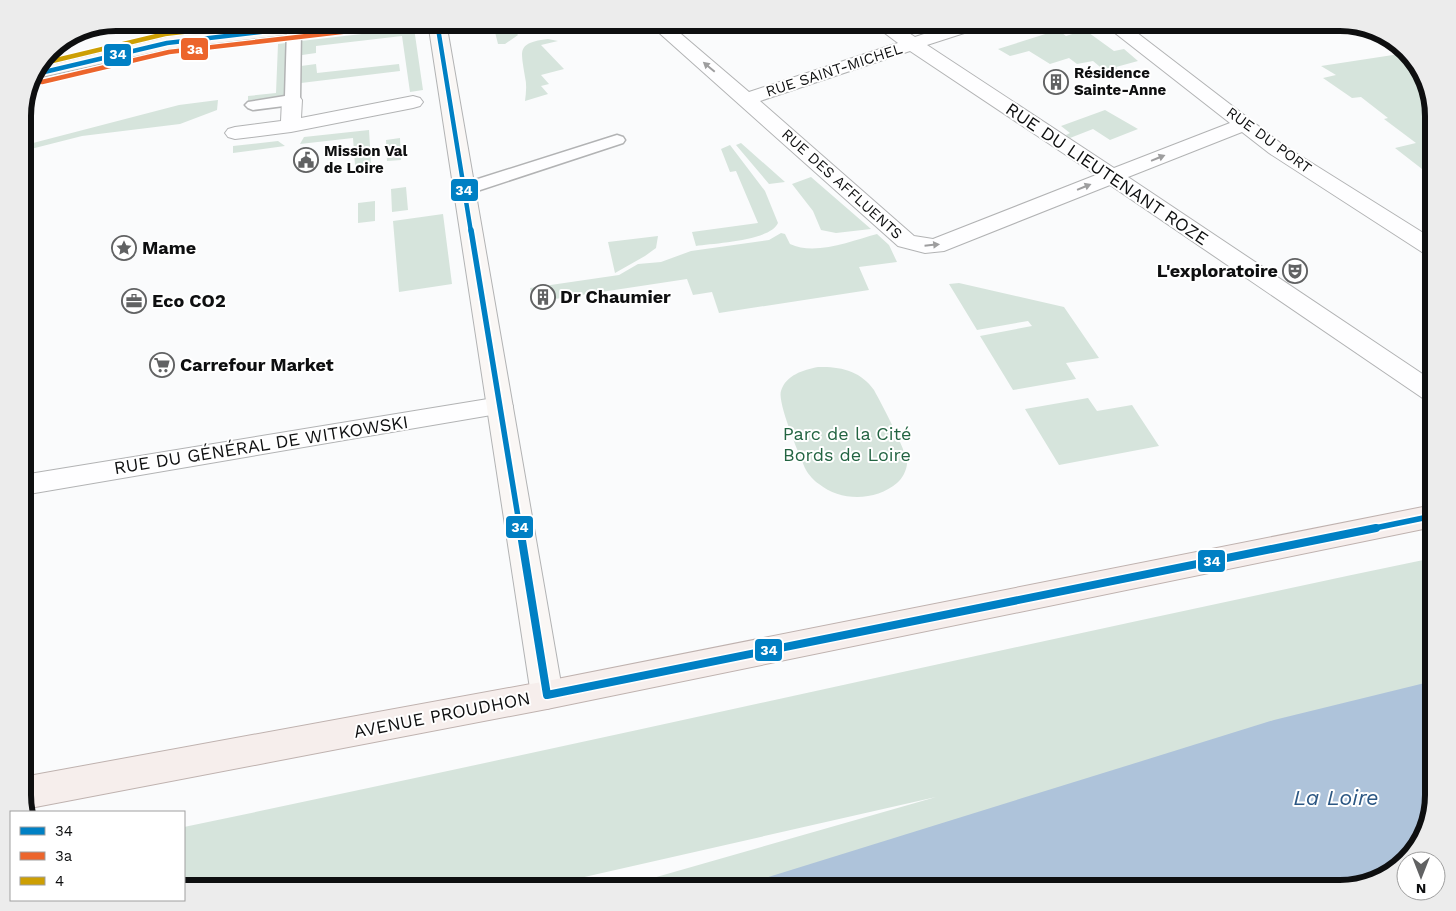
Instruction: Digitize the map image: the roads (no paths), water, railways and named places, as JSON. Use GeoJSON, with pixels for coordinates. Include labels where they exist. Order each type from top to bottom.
{"type":"FeatureCollection","features":[{"type":"Feature","properties":{"kind":"main road"},"geometry":{"type":"LineString","coordinates":[[45,71],[166,43],[197,31]]}},
{"type":"Feature","properties":{"kind":"main road"},"geometry":{"type":"LineString","coordinates":[[439,31],[547,695]]}},
{"type":"Feature","properties":{"kind":"main road"},"geometry":{"type":"LineString","coordinates":[[1243,554],[1425,518]]}},
{"type":"Feature","properties":{"kind":"main road"},"geometry":{"type":"LineString","coordinates":[[1243,554],[1425,530]]}},
{"type":"Feature","properties":{"kind":"main road","name":"AVENUE PROUDHON"},"geometry":{"type":"LineString","coordinates":[[31,792],[547,695],[1243,554]]}},
{"type":"Feature","properties":{"kind":"street","name":"RUE DES AFFLUENTS"},"geometry":{"type":"LineString","coordinates":[[667,31],[746,98],[906,241],[925,246],[936,246],[1244,124]]}},
{"type":"Feature","properties":{"kind":"street","name":"RUE DU LIEUTENANT ROZE"},"geometry":{"type":"LineString","coordinates":[[892,31],[1112,176],[1425,387]]}},
{"type":"Feature","properties":{"kind":"street","name":"RUE SAINT-MICHEL"},"geometry":{"type":"LineString","coordinates":[[746,98],[953,31]]}},
{"type":"Feature","properties":{"kind":"street","name":"RUE DU PORT"},"geometry":{"type":"LineString","coordinates":[[1122,31],[1276,149],[1425,243]]}},
{"type":"Feature","properties":{"kind":"street"},"geometry":{"type":"LineString","coordinates":[[291,126],[292,100]]}},
{"type":"Feature","properties":{"kind":"street"},"geometry":{"type":"LineString","coordinates":[[235,133],[291,126],[413,102]]}},
{"type":"Feature","properties":{"kind":"street","name":"RUE DU GÉNÉRAL DE WITKOWSKI"},"geometry":{"type":"LineString","coordinates":[[31,484],[500,406]]}},
{"type":"Feature","properties":{"kind":"lane"},"geometry":{"type":"LineString","coordinates":[[253,105],[292,100],[294,31]]}},
{"type":"Feature","properties":{"kind":"lane"},"geometry":{"type":"LineString","coordinates":[[464,189],[617,140]]}},
{"type":"Feature","properties":{"kind":"water","name":"La Loire"},"geometry":{"type":"Polygon","coordinates":[[[1425,683],[1425,795],[1422,817],[1404,851],[1396,851],[1396,859],[1362,877],[1340,880],[759,880],[1274,720],[1425,683]]]}},
{"type":"Feature","properties":{"kind":"place","name":"Résidence Sainte-Anne"},"geometry":{"type":"Point","coordinates":[1056,82]}},
{"type":"Feature","properties":{"kind":"place","name":"Mission Val de Loire"},"geometry":{"type":"Point","coordinates":[306,160]}},
{"type":"Feature","properties":{"kind":"place","name":"Mame"},"geometry":{"type":"Point","coordinates":[124,248]}},
{"type":"Feature","properties":{"kind":"place","name":"L'exploratoire"},"geometry":{"type":"Point","coordinates":[1295,271]}},
{"type":"Feature","properties":{"kind":"place","name":"Dr Chaumier"},"geometry":{"type":"Point","coordinates":[543,297]}},
{"type":"Feature","properties":{"kind":"place","name":"Eco CO2"},"geometry":{"type":"Point","coordinates":[134,301]}},
{"type":"Feature","properties":{"kind":"place","name":"Carrefour Market"},"geometry":{"type":"Point","coordinates":[162,365]}},
{"type":"Feature","properties":{"kind":"park label","name":"Parc de la Cité Bords de Loire"},"geometry":{"type":"Point","coordinates":[847,444]}}]}
